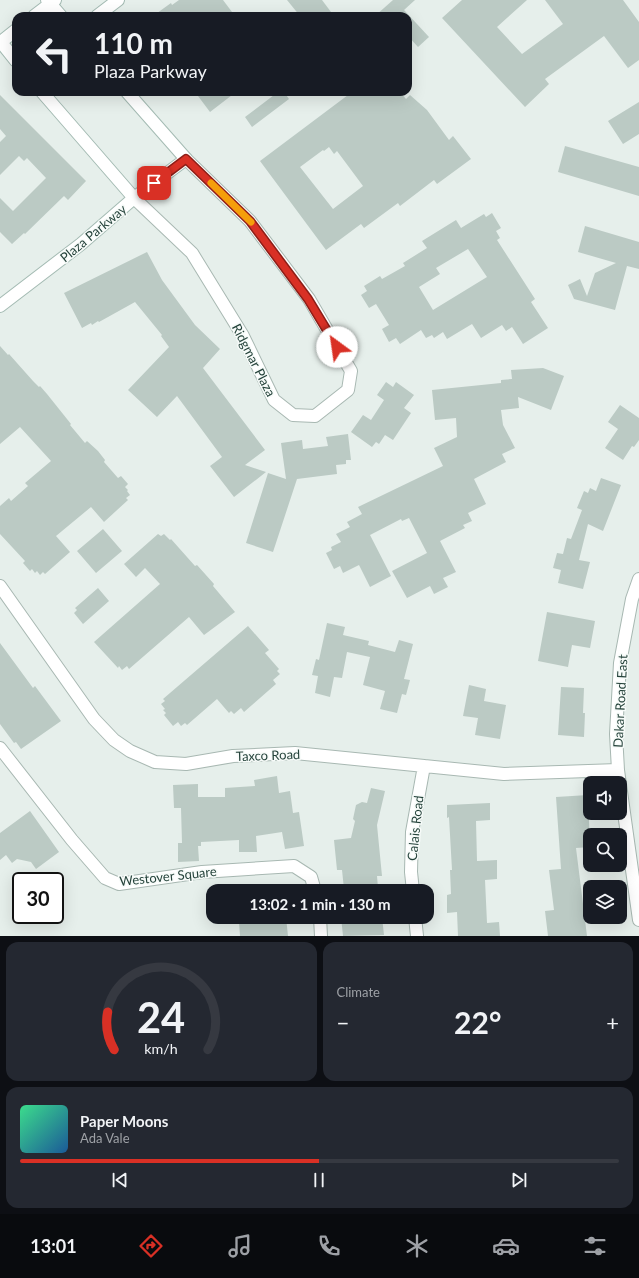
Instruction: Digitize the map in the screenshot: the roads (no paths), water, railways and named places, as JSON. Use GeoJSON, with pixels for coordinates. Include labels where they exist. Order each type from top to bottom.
{"type":"FeatureCollection","features":[{"type":"Feature","properties":{"kind":"street"},"geometry":{"type":"LineString","coordinates":[[102,12],[118,0]]}},
{"type":"Feature","properties":{"kind":"street"},"geometry":{"type":"LineString","coordinates":[[39,12],[51,1],[58,12]]}},
{"type":"Feature","properties":{"kind":"street"},"geometry":{"type":"LineString","coordinates":[[12,33],[0,42],[12,56]]}},
{"type":"Feature","properties":{"kind":"street","name":"Ridgmar Plaza"},"geometry":{"type":"LineString","coordinates":[[45,96],[134,198],[192,253],[243,336],[274,400],[293,415],[315,416],[348,390],[351,371],[308,299],[250,221],[186,159],[131,96]]}},
{"type":"Feature","properties":{"kind":"street","name":"Plaza Parkway"},"geometry":{"type":"LineString","coordinates":[[0,306],[81,244],[134,198],[186,159]]}},
{"type":"Feature","properties":{"kind":"street","name":"Dakar Road East"},"geometry":{"type":"LineString","coordinates":[[639,579],[632,599],[620,663],[616,734],[618,770],[639,920]]}},
{"type":"Feature","properties":{"kind":"street","name":"Taxco Road"},"geometry":{"type":"LineString","coordinates":[[0,586],[94,719],[114,740],[130,751],[155,762],[186,764],[234,756],[295,753],[504,774],[618,770]]}},
{"type":"Feature","properties":{"kind":"street","name":"Westover Square"},"geometry":{"type":"LineString","coordinates":[[0,748],[72,840],[105,878],[118,884],[202,872],[294,866],[311,877],[313,884]]}},
{"type":"Feature","properties":{"kind":"street","name":"Calais Road"},"geometry":{"type":"LineString","coordinates":[[412,884],[411,872],[412,832],[424,766]]}},
{"type":"Feature","properties":{"kind":"street"},"geometry":{"type":"LineString","coordinates":[[320,924],[321,936]]}},
{"type":"Feature","properties":{"kind":"street"},"geometry":{"type":"LineString","coordinates":[[416,924],[417,936]]}}]}
